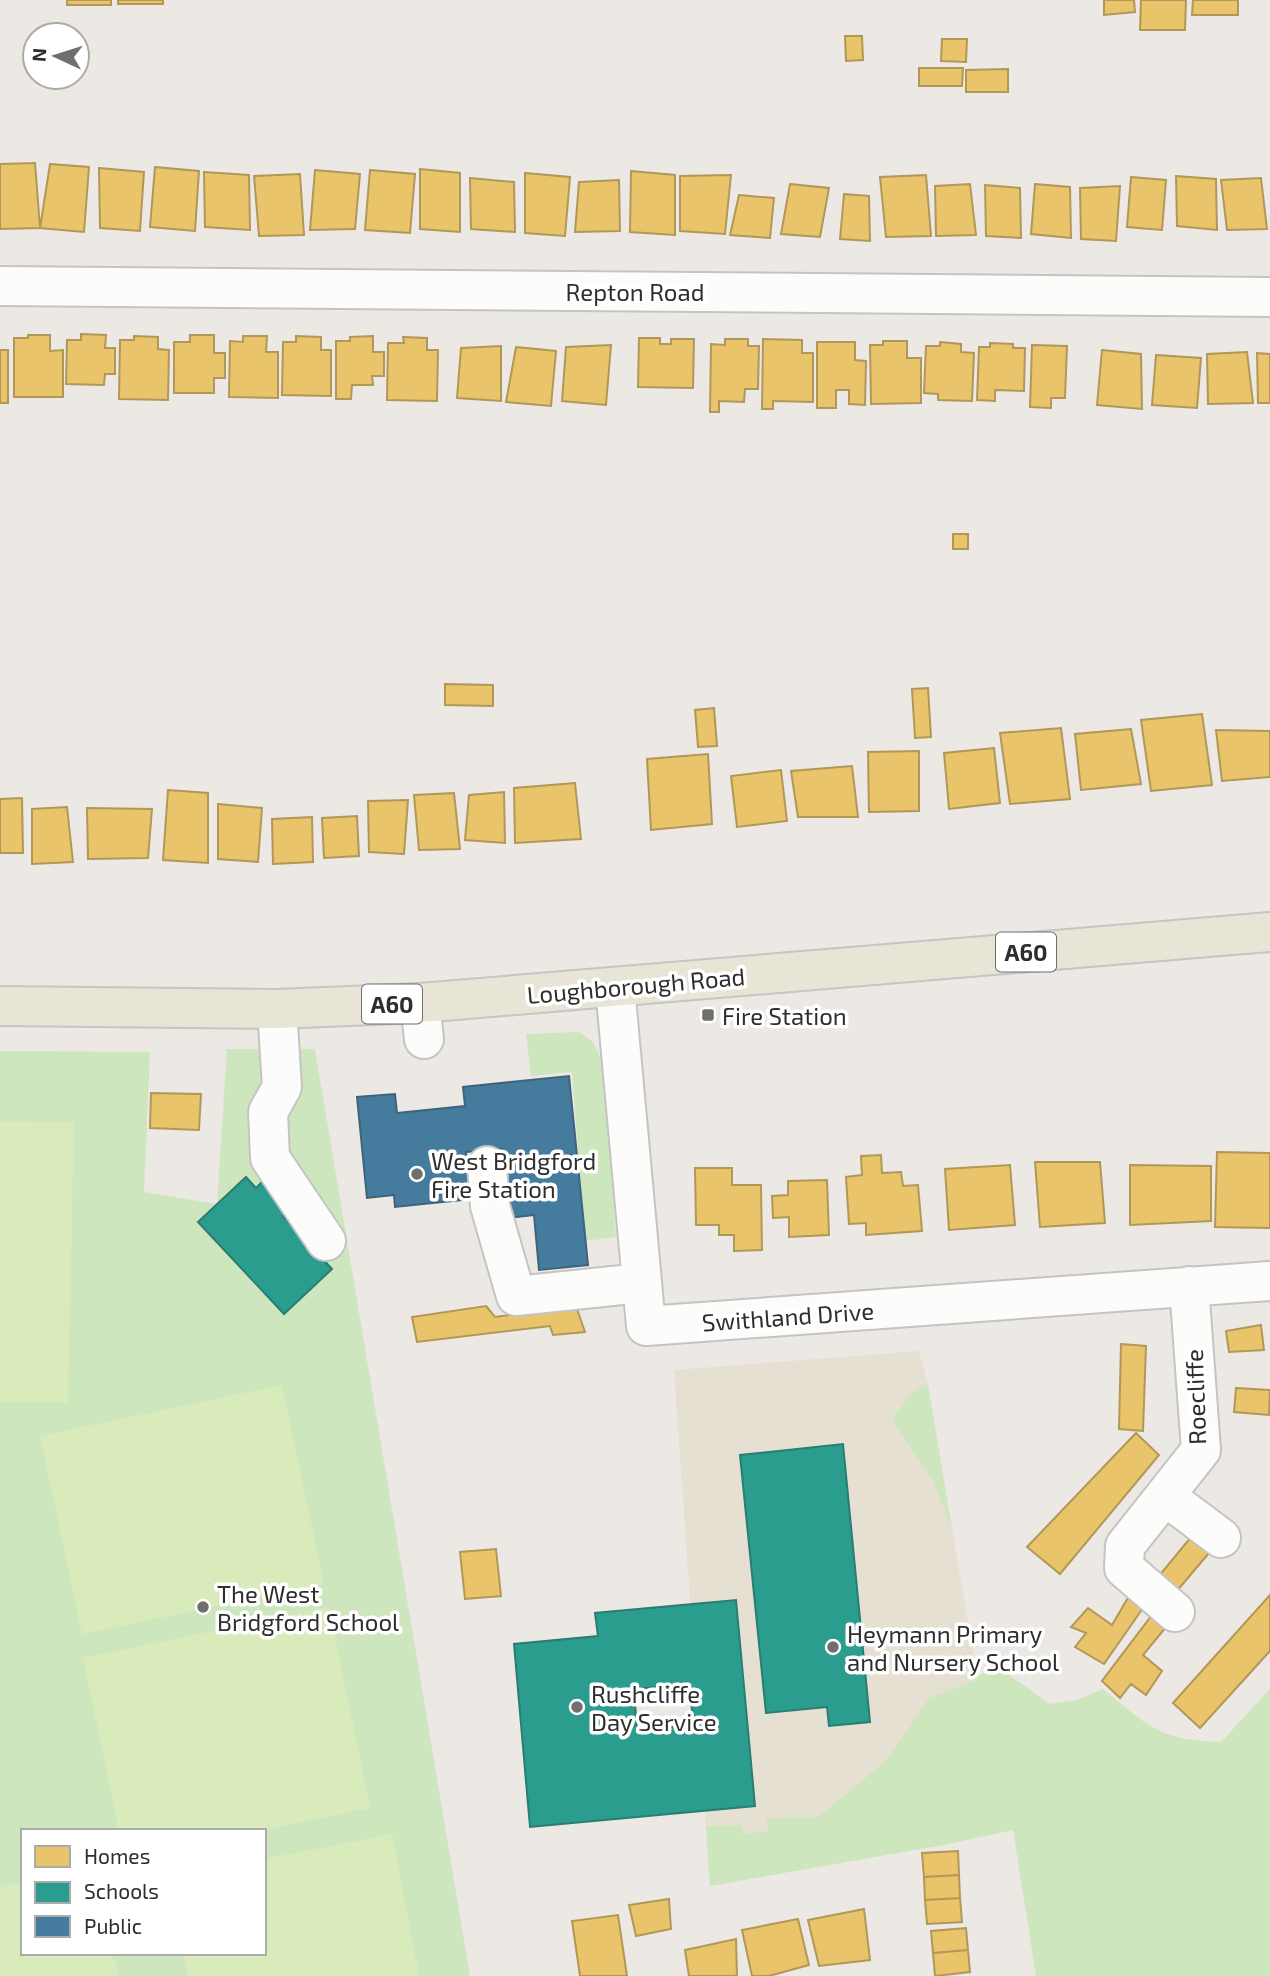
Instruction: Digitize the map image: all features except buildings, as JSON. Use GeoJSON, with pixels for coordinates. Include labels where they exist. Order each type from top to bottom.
{"type":"FeatureCollection","features":[{"type":"Feature","properties":{"kind":"main road","name":"Loughborough Road"},"geometry":{"type":"LineString","coordinates":[[0,1006],[277,1009],[422,1021],[615,987],[1270,932]]}},
{"type":"Feature","properties":{"kind":"street","name":"Repton Road"},"geometry":{"type":"LineString","coordinates":[[0,286],[1270,297]]}},
{"type":"Feature","properties":{"kind":"street","name":"Swithland Drive"},"geometry":{"type":"LineString","coordinates":[[615,987],[646,1326],[1270,1281]]}},
{"type":"Feature","properties":{"kind":"street"},"geometry":{"type":"LineString","coordinates":[[277,1009],[282,1087],[268,1112],[270,1158],[326,1241]]}},
{"type":"Feature","properties":{"kind":"street"},"geometry":{"type":"LineString","coordinates":[[487,1166],[490,1206],[516,1296],[641,1283]]}},
{"type":"Feature","properties":{"kind":"street","name":"Roecliffe"},"geometry":{"type":"LineString","coordinates":[[1175,1612],[1124,1568],[1125,1546],[1201,1450],[1189,1286]]}},
{"type":"Feature","properties":{"kind":"street"},"geometry":{"type":"LineString","coordinates":[[1165,1496],[1221,1538]]}},
{"type":"Feature","properties":{"kind":"shaded area","name":"Heymann Primary and Nursery School"},"geometry":{"type":"Polygon","coordinates":[[[919,1351],[928,1385],[977,1676],[949,1844],[710,1886],[674,1370],[919,1351]]]}},
{"type":"Feature","properties":{"kind":"green space"},"geometry":{"type":"Polygon","coordinates":[[[579,1032],[593,1042],[604,1065],[616,1237],[585,1241],[572,1072],[531,1076],[526,1034],[579,1032]]]}},
{"type":"Feature","properties":{"kind":"green space","name":"The West Bridgford School"},"geometry":{"type":"Polygon","coordinates":[[[227,1049],[315,1049],[470,1976],[0,1976],[0,1051],[150,1052],[144,1192],[217,1204],[227,1049]]]}},
{"type":"Feature","properties":{"kind":"green space"},"geometry":{"type":"Polygon","coordinates":[[[0,1121],[74,1123],[68,1403],[0,1402],[0,1121]]]}},
{"type":"Feature","properties":{"kind":"green space"},"geometry":{"type":"Polygon","coordinates":[[[282,1385],[324,1584],[82,1634],[40,1436],[282,1385]]]}},
{"type":"Feature","properties":{"kind":"green space"},"geometry":{"type":"Polygon","coordinates":[[[928,1385],[951,1525],[932,1479],[892,1420],[912,1392],[928,1385]]]}},
{"type":"Feature","properties":{"kind":"green space"},"geometry":{"type":"Polygon","coordinates":[[[329,1607],[370,1808],[266,1830],[119,1829],[83,1658],[329,1607]]]}},
{"type":"Feature","properties":{"kind":"green space"},"geometry":{"type":"Polygon","coordinates":[[[996,1666],[1050,1704],[1077,1700],[1103,1689],[1156,1729],[1166,1734],[1199,1741],[1221,1742],[1270,1689],[1270,1976],[1036,1976],[1013,1830],[949,1844],[710,1886],[706,1826],[742,1825],[742,1835],[768,1831],[766,1818],[818,1817],[886,1761],[929,1698],[975,1681],[977,1676],[996,1666]]]}},
{"type":"Feature","properties":{"kind":"green space"},"geometry":{"type":"Polygon","coordinates":[[[392,1834],[419,1976],[188,1976],[183,1955],[266,1955],[266,1859],[392,1834]]]}},
{"type":"Feature","properties":{"kind":"green space"},"geometry":{"type":"Polygon","coordinates":[[[21,1882],[21,1955],[113,1955],[119,1976],[0,1976],[0,1888],[21,1882]]]}},
{"type":"Feature","properties":{"kind":"place","name":"Fire Station"},"geometry":{"type":"Point","coordinates":[708,1015]}},
{"type":"Feature","properties":{"kind":"place","name":"West Bridgford Fire Station"},"geometry":{"type":"Point","coordinates":[417,1174]}},
{"type":"Feature","properties":{"kind":"place","name":"The West Bridgford School"},"geometry":{"type":"Point","coordinates":[203,1607]}},
{"type":"Feature","properties":{"kind":"place","name":"Heymann Primary and Nursery School"},"geometry":{"type":"Point","coordinates":[833,1647]}},
{"type":"Feature","properties":{"kind":"place","name":"Rushcliffe Day Service"},"geometry":{"type":"Point","coordinates":[577,1707]}}]}
